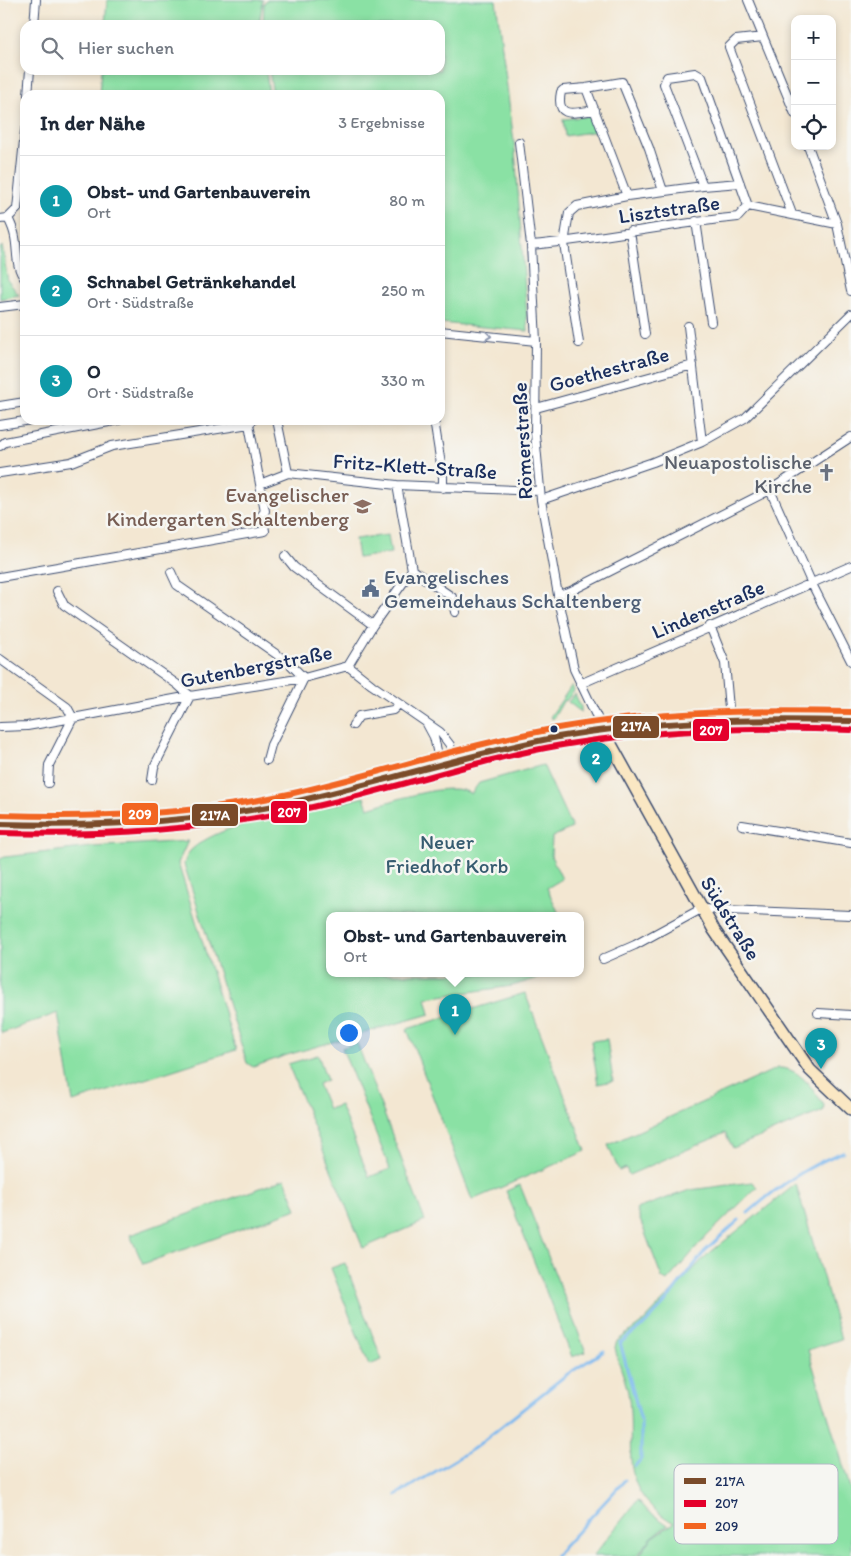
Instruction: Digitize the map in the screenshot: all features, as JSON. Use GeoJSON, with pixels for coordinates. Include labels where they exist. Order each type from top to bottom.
{"type":"FeatureCollection","features":[{"type":"Feature","properties":{"kind":"street"},"geometry":{"type":"LineString","coordinates":[[34,20],[36,0]]}},
{"type":"Feature","properties":{"kind":"street"},"geometry":{"type":"LineString","coordinates":[[748,0],[791,105]]}},
{"type":"Feature","properties":{"kind":"street"},"geometry":{"type":"LineString","coordinates":[[762,37],[736,40],[729,47],[792,214]]}},
{"type":"Feature","properties":{"kind":"street"},"geometry":{"type":"LineString","coordinates":[[703,186],[664,84],[667,77],[695,73],[702,77],[748,206]]}},
{"type":"Feature","properties":{"kind":"street"},"geometry":{"type":"LineString","coordinates":[[28,90],[30,75]]}},
{"type":"Feature","properties":{"kind":"street"},"geometry":{"type":"LineString","coordinates":[[595,110],[565,113],[562,109],[560,95],[563,90],[622,82],[649,148],[663,191]]}},
{"type":"Feature","properties":{"kind":"street"},"geometry":{"type":"LineString","coordinates":[[586,88],[627,196]]}},
{"type":"Feature","properties":{"kind":"street","name":"Römerstraße"},"geometry":{"type":"LineString","coordinates":[[519,142],[531,246],[536,340],[536,434],[541,500],[570,654],[580,684],[603,730]]}},
{"type":"Feature","properties":{"kind":"street"},"geometry":{"type":"LineString","coordinates":[[809,150],[837,224],[851,290]]}},
{"type":"Feature","properties":{"kind":"street"},"geometry":{"type":"LineString","coordinates":[[579,343],[564,243],[569,213],[577,206],[627,196],[740,183]]}},
{"type":"Feature","properties":{"kind":"street"},"geometry":{"type":"LineString","coordinates":[[20,190],[15,214],[4,218],[15,237],[16,257],[20,272]]}},
{"type":"Feature","properties":{"kind":"street","name":"Lisztstraße"},"geometry":{"type":"LineString","coordinates":[[531,246],[564,243],[696,221],[738,218],[748,206],[837,224]]}},
{"type":"Feature","properties":{"kind":"street"},"geometry":{"type":"LineString","coordinates":[[696,221],[711,322]]}},
{"type":"Feature","properties":{"kind":"street"},"geometry":{"type":"LineString","coordinates":[[630,231],[646,334]]}},
{"type":"Feature","properties":{"kind":"street"},"geometry":{"type":"LineString","coordinates":[[0,307],[20,305]]}},
{"type":"Feature","properties":{"kind":"street"},"geometry":{"type":"LineString","coordinates":[[541,500],[652,462],[702,442],[745,418],[851,314]]}},
{"type":"Feature","properties":{"kind":"street"},"geometry":{"type":"LineString","coordinates":[[688,326],[702,442]]}},
{"type":"Feature","properties":{"kind":"street"},"geometry":{"type":"LineString","coordinates":[[445,331],[536,340]]}},
{"type":"Feature","properties":{"kind":"street","name":"Goethestraße"},"geometry":{"type":"LineString","coordinates":[[536,408],[693,364]]}},
{"type":"Feature","properties":{"kind":"street"},"geometry":{"type":"LineString","coordinates":[[0,406],[20,403]]}},
{"type":"Feature","properties":{"kind":"street"},"geometry":{"type":"LineString","coordinates":[[0,425],[20,422]]}},
{"type":"Feature","properties":{"kind":"street"},"geometry":{"type":"LineString","coordinates":[[0,446],[5,442],[93,425]]}},
{"type":"Feature","properties":{"kind":"street"},"geometry":{"type":"LineString","coordinates":[[0,473],[71,462],[112,446],[234,425]]}},
{"type":"Feature","properties":{"kind":"street"},"geometry":{"type":"LineString","coordinates":[[0,577],[265,531],[262,515],[265,511],[251,425]]}},
{"type":"Feature","properties":{"kind":"street"},"geometry":{"type":"LineString","coordinates":[[260,484],[288,473],[279,425]]}},
{"type":"Feature","properties":{"kind":"street"},"geometry":{"type":"LineString","coordinates":[[435,425],[443,488]]}},
{"type":"Feature","properties":{"kind":"street"},"geometry":{"type":"LineString","coordinates":[[558,595],[571,591],[770,490],[851,437]]}},
{"type":"Feature","properties":{"kind":"street","name":"Fritz-Klett-Straße"},"geometry":{"type":"LineString","coordinates":[[288,473],[397,485],[540,491]]}},
{"type":"Feature","properties":{"kind":"street"},"geometry":{"type":"LineString","coordinates":[[397,485],[412,570],[452,598],[454,612]]}},
{"type":"Feature","properties":{"kind":"street"},"geometry":{"type":"LineString","coordinates":[[770,490],[812,584],[851,661]]}},
{"type":"Feature","properties":{"kind":"street"},"geometry":{"type":"LineString","coordinates":[[286,556],[294,567],[373,624]]}},
{"type":"Feature","properties":{"kind":"street","name":"Lindenstraße"},"geometry":{"type":"LineString","coordinates":[[580,684],[851,566]]}},
{"type":"Feature","properties":{"kind":"street","name":"Gutenbergstraße"},"geometry":{"type":"LineString","coordinates":[[0,727],[27,726],[190,696],[304,678],[348,666],[373,624],[412,570]]}},
{"type":"Feature","properties":{"kind":"street"},"geometry":{"type":"LineString","coordinates":[[171,572],[177,585],[289,663],[304,678],[271,745],[267,760]]}},
{"type":"Feature","properties":{"kind":"street"},"geometry":{"type":"LineString","coordinates":[[57,591],[64,605],[190,696],[154,767],[152,780]]}},
{"type":"Feature","properties":{"kind":"street"},"geometry":{"type":"LineString","coordinates":[[710,626],[724,662],[730,720]]}},
{"type":"Feature","properties":{"kind":"street"},"geometry":{"type":"LineString","coordinates":[[0,659],[67,707],[73,718],[49,765],[48,783]]}},
{"type":"Feature","properties":{"kind":"street"},"geometry":{"type":"LineString","coordinates":[[348,666],[446,738],[454,760]]}},
{"type":"Feature","properties":{"kind":"street"},"geometry":{"type":"LineString","coordinates":[[352,725],[360,716],[392,710],[399,704]]}},
{"type":"Feature","properties":{"kind":"street"},"geometry":{"type":"LineString","coordinates":[[0,824],[73,825],[196,818],[287,803],[454,760],[556,737],[603,730],[665,723],[730,720],[851,721]]}},
{"type":"Feature","properties":{"kind":"street"},"geometry":{"type":"LineString","coordinates":[[424,721],[434,737],[440,764]]}},
{"type":"Feature","properties":{"kind":"street","name":"Südstraße"},"geometry":{"type":"LineString","coordinates":[[603,730],[646,805],[701,909],[724,946],[810,1070],[851,1109]]}},
{"type":"Feature","properties":{"kind":"street"},"geometry":{"type":"LineString","coordinates":[[742,825],[851,843]]}},
{"type":"Feature","properties":{"kind":"street"},"geometry":{"type":"LineString","coordinates":[[603,959],[635,945],[701,909],[851,914]]}},
{"type":"Feature","properties":{"kind":"street"},"geometry":{"type":"LineString","coordinates":[[818,1013],[851,1015]]}},
{"type":"Feature","properties":{"kind":"green space"},"geometry":{"type":"Polygon","coordinates":[[[107,0],[263,0],[260,20],[105,20],[107,0]]]}},
{"type":"Feature","properties":{"kind":"green space"},"geometry":{"type":"Polygon","coordinates":[[[267,0],[496,0],[515,150],[528,331],[445,323],[445,90],[272,90],[270,75],[445,75],[445,20],[263,20],[264,3],[267,0]]]}},
{"type":"Feature","properties":{"kind":"green space"},"geometry":{"type":"Polygon","coordinates":[[[101,75],[267,75],[268,90],[99,90],[101,75]]]}},
{"type":"Feature","properties":{"kind":"green space"},"geometry":{"type":"Polygon","coordinates":[[[591,116],[597,131],[565,136],[563,119],[591,116]]]}},
{"type":"Feature","properties":{"kind":"green space"},"geometry":{"type":"Polygon","coordinates":[[[2,246],[8,281],[19,295],[0,299],[0,249],[2,246]]]}},
{"type":"Feature","properties":{"kind":"green space"},"geometry":{"type":"Polygon","coordinates":[[[388,535],[391,553],[358,558],[355,539],[388,535]]]}},
{"type":"Feature","properties":{"kind":"green space"},"geometry":{"type":"Polygon","coordinates":[[[572,685],[574,691],[566,701],[564,700],[553,719],[550,717],[572,685]]]}},
{"type":"Feature","properties":{"kind":"green space"},"geometry":{"type":"Polygon","coordinates":[[[575,694],[581,707],[581,712],[568,702],[575,694]]]}},
{"type":"Feature","properties":{"kind":"green space","name":"Neuer Friedhof Korb"},"geometry":{"type":"Polygon","coordinates":[[[543,765],[572,828],[552,837],[551,856],[562,879],[547,888],[558,912],[326,912],[326,977],[541,977],[512,986],[426,998],[430,1014],[287,1055],[253,1067],[247,1063],[184,864],[191,850],[217,834],[267,819],[315,810],[364,797],[368,808],[436,790],[462,790],[471,794],[479,783],[543,765]]]}},
{"type":"Feature","properties":{"kind":"green space"},"geometry":{"type":"Polygon","coordinates":[[[188,841],[178,863],[236,1050],[73,1102],[58,1013],[2,1033],[0,1028],[0,859],[92,847],[188,841]]]}},
{"type":"Feature","properties":{"kind":"green space"},"geometry":{"type":"Polygon","coordinates":[[[525,993],[586,1151],[472,1200],[407,1029],[525,993]]]}},
{"type":"Feature","properties":{"kind":"green space"},"geometry":{"type":"Polygon","coordinates":[[[607,1039],[613,1081],[598,1084],[591,1041],[607,1039]]]}},
{"type":"Feature","properties":{"kind":"green space"},"geometry":{"type":"Polygon","coordinates":[[[357,1043],[425,1221],[363,1248],[288,1064],[318,1055],[327,1080],[318,1084],[328,1109],[340,1105],[369,1177],[390,1169],[342,1048],[357,1043]]]}},
{"type":"Feature","properties":{"kind":"green space"},"geometry":{"type":"Polygon","coordinates":[[[778,1068],[793,1071],[805,1080],[824,1105],[823,1111],[733,1148],[725,1133],[629,1175],[626,1168],[619,1171],[608,1145],[778,1068]]]}},
{"type":"Feature","properties":{"kind":"green space"},"geometry":{"type":"Polygon","coordinates":[[[285,1179],[297,1209],[143,1264],[130,1235],[285,1179]]]}},
{"type":"Feature","properties":{"kind":"green space"},"geometry":{"type":"Polygon","coordinates":[[[752,1182],[757,1187],[707,1236],[667,1281],[662,1278],[636,1209],[690,1190],[752,1182]]]}},
{"type":"Feature","properties":{"kind":"green space"},"geometry":{"type":"Polygon","coordinates":[[[796,1184],[841,1339],[808,1350],[851,1491],[851,1556],[639,1556],[652,1538],[674,1523],[656,1510],[643,1497],[636,1483],[632,1468],[629,1399],[615,1347],[617,1341],[644,1321],[707,1255],[796,1184]]]}},
{"type":"Feature","properties":{"kind":"green space"},"geometry":{"type":"Polygon","coordinates":[[[520,1185],[586,1352],[572,1357],[506,1191],[520,1185]]]}},
{"type":"Feature","properties":{"kind":"green space"},"geometry":{"type":"Polygon","coordinates":[[[345,1263],[382,1360],[369,1365],[331,1268],[345,1263]]]}},
{"type":"Feature","properties":{"kind":"green space"},"geometry":{"type":"Polygon","coordinates":[[[638,1500],[647,1510],[668,1525],[652,1537],[637,1556],[593,1556],[638,1500]]]}},
{"type":"Feature","properties":{"kind":"waterway"},"geometry":{"type":"LineString","coordinates":[[748,1213],[793,1178],[843,1152]]}},
{"type":"Feature","properties":{"kind":"waterway"},"geometry":{"type":"LineString","coordinates":[[621,1342],[645,1324],[664,1304],[705,1251],[739,1220]]}},
{"type":"Feature","properties":{"kind":"waterway"},"geometry":{"type":"LineString","coordinates":[[620,1342],[641,1421],[641,1459],[635,1466]]}},
{"type":"Feature","properties":{"kind":"waterway"},"geometry":{"type":"LineString","coordinates":[[396,1495],[473,1449],[566,1375],[604,1351]]}},
{"type":"Feature","properties":{"kind":"waterway"},"geometry":{"type":"LineString","coordinates":[[555,1556],[625,1480]]}},
{"type":"Feature","properties":{"kind":"transit line","name":"209"},"geometry":{"type":"LineString","coordinates":[[0,815],[73,816],[145,814],[217,807],[323,786],[490,742],[594,722],[704,713],[851,712]]}},
{"type":"Feature","properties":{"kind":"transit line","name":"217A"},"geometry":{"type":"LineString","coordinates":[[0,824],[109,824],[181,819],[253,810],[356,787],[524,744],[594,731],[704,722],[851,721]]}},
{"type":"Feature","properties":{"kind":"transit line","name":"207"},"geometry":{"type":"LineString","coordinates":[[0,833],[109,833],[217,824],[323,805],[459,768],[527,752],[634,735],[742,729],[851,730]]}},
{"type":"Feature","properties":{"kind":"place","name":"Neuapostolische Kirche"},"geometry":{"type":"Point","coordinates":[826,473]}},
{"type":"Feature","properties":{"kind":"place","name":"Evangelischer Kindergarten Schaltenberg"},"geometry":{"type":"Point","coordinates":[363,506]}},
{"type":"Feature","properties":{"kind":"place","name":"Evangelisches Gemeindehaus Schaltenberg"},"geometry":{"type":"Point","coordinates":[370,588]}},
{"type":"Feature","properties":{"kind":"place","name":"Schnabel Getränkehandel"},"geometry":{"type":"Point","coordinates":[596,783]}},
{"type":"Feature","properties":{"kind":"place","name":"Obst- und Gartenbauverein"},"geometry":{"type":"Point","coordinates":[455,1035]}},
{"type":"Feature","properties":{"kind":"place","name":"O"},"geometry":{"type":"Point","coordinates":[821,1069]}}]}
